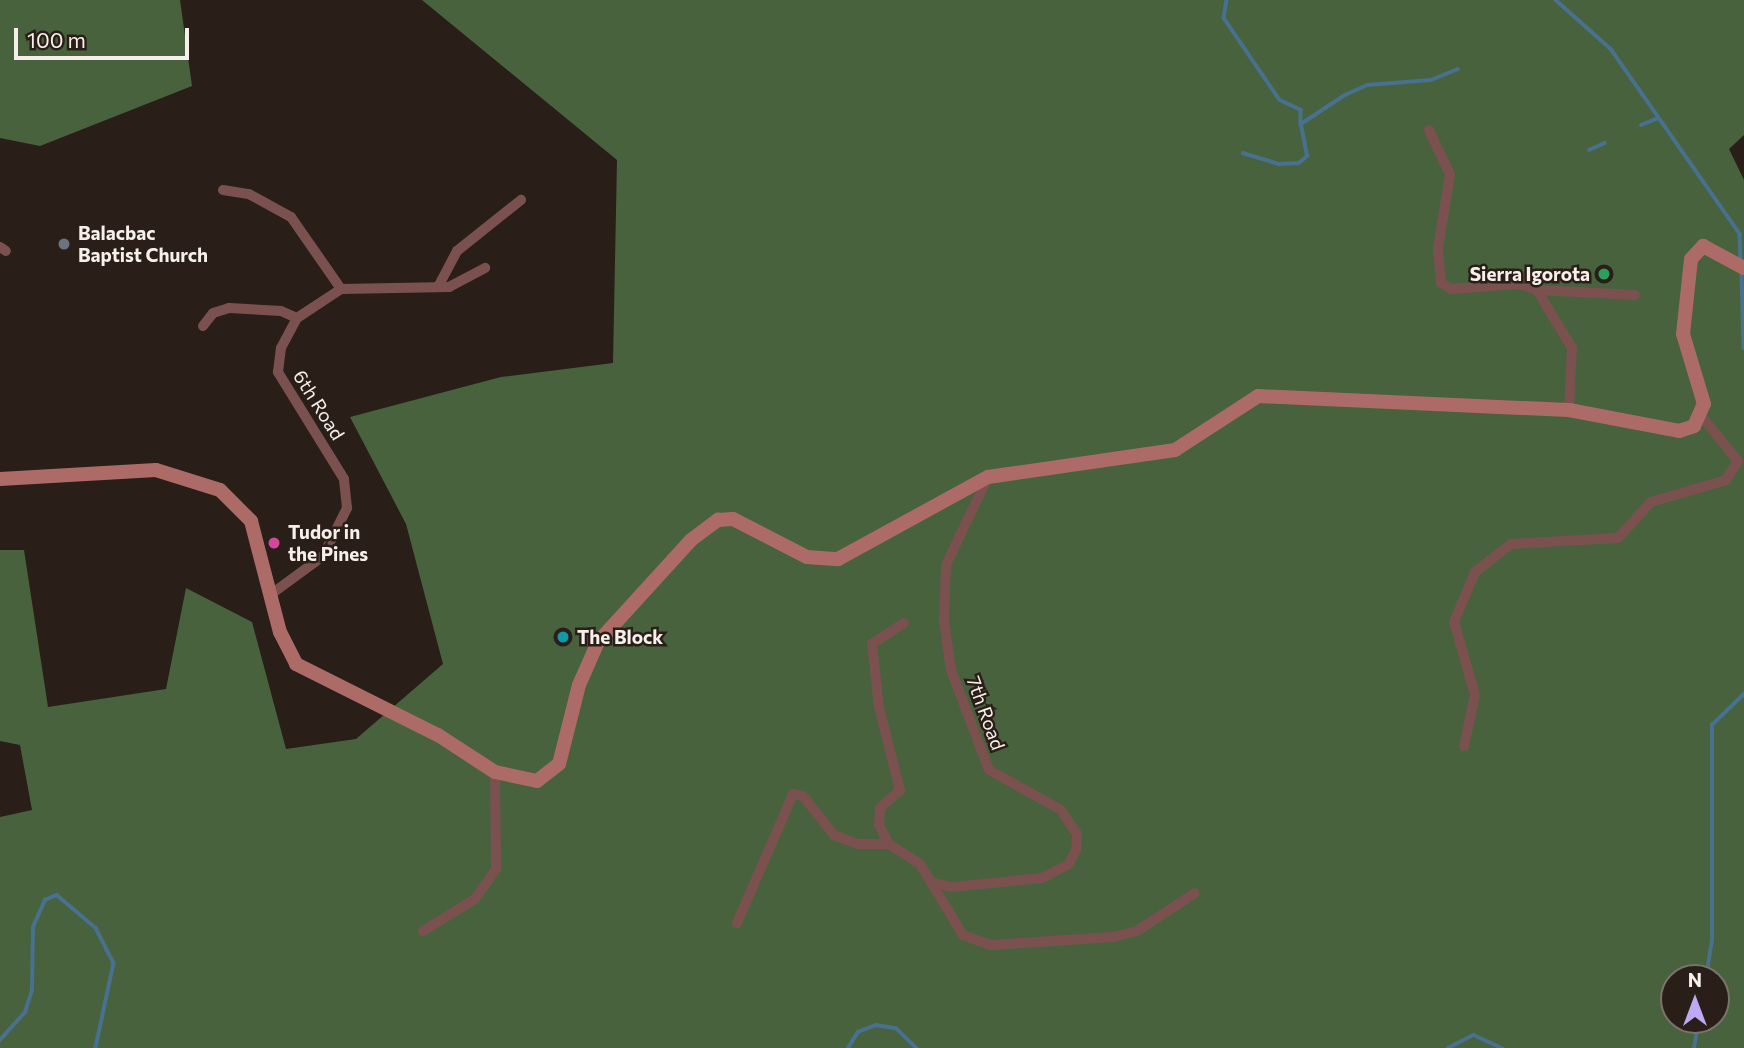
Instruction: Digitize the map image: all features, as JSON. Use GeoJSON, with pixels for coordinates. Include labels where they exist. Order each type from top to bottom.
{"type":"FeatureCollection","features":[{"type":"Feature","properties":{"kind":"main road"},"geometry":{"type":"LineString","coordinates":[[0,479],[156,470],[220,490],[251,521],[280,632],[305,673],[438,735],[495,772],[523,780],[548,778],[559,764],[579,685],[598,642],[691,540],[718,520],[733,519],[807,557],[838,559],[988,477],[1175,450],[1258,396],[1569,410],[1679,431],[1702,417],[1700,377],[1683,334],[1686,277],[1699,247],[1744,268]]}},
{"type":"Feature","properties":{"kind":"street"},"geometry":{"type":"LineString","coordinates":[[1429,130],[1450,174],[1438,249],[1441,283],[1452,289],[1519,284],[1537,290],[1635,295]]}},
{"type":"Feature","properties":{"kind":"street"},"geometry":{"type":"LineString","coordinates":[[223,190],[249,194],[291,218],[341,289],[439,287],[466,282],[485,268]]}},
{"type":"Feature","properties":{"kind":"street"},"geometry":{"type":"LineString","coordinates":[[439,287],[457,251],[521,200]]}},
{"type":"Feature","properties":{"kind":"street","name":"6th Road"},"geometry":{"type":"LineString","coordinates":[[270,595],[323,556],[347,509],[344,479],[278,372],[281,348],[297,318],[341,289]]}},
{"type":"Feature","properties":{"kind":"street"},"geometry":{"type":"LineString","coordinates":[[1537,290],[1572,348],[1569,410]]}},
{"type":"Feature","properties":{"kind":"street"},"geometry":{"type":"LineString","coordinates":[[203,326],[213,313],[229,308],[281,311],[297,318]]}},
{"type":"Feature","properties":{"kind":"street"},"geometry":{"type":"LineString","coordinates":[[1464,746],[1475,695],[1454,622],[1475,572],[1497,551],[1518,543],[1618,538],[1651,502],[1726,480],[1737,471],[1734,449],[1702,417]]}},
{"type":"Feature","properties":{"kind":"street","name":"7th Road"},"geometry":{"type":"LineString","coordinates":[[933,883],[952,887],[1042,878],[1069,864],[1076,850],[1077,834],[1061,810],[989,769],[951,670],[944,620],[946,565],[988,477]]}},
{"type":"Feature","properties":{"kind":"street"},"geometry":{"type":"LineString","coordinates":[[888,844],[880,808],[898,794],[899,781],[879,707],[872,644],[904,623]]}},
{"type":"Feature","properties":{"kind":"street"},"geometry":{"type":"LineString","coordinates":[[423,931],[475,900],[496,869],[495,772]]}},
{"type":"Feature","properties":{"kind":"street"},"geometry":{"type":"LineString","coordinates":[[737,923],[793,794],[803,796],[834,835],[858,844],[888,844],[913,857],[933,883],[963,936],[991,945],[1114,937],[1137,931],[1195,893]]}},
{"type":"Feature","properties":{"kind":"green space"},"geometry":{"type":"Polygon","coordinates":[[[0,0],[180,0],[192,86],[40,146],[0,138],[0,0]]]}},
{"type":"Feature","properties":{"kind":"green space"},"geometry":{"type":"Polygon","coordinates":[[[422,0],[1744,0],[1744,135],[1729,149],[1744,180],[1744,1048],[0,1048],[0,817],[32,810],[20,745],[0,741],[0,550],[24,550],[48,707],[166,689],[186,588],[252,622],[286,749],[356,739],[443,664],[406,524],[350,417],[501,377],[613,363],[617,160],[422,0]]]}},
{"type":"Feature","properties":{"kind":"waterway"},"geometry":{"type":"LineString","coordinates":[[1227,0],[1224,18],[1280,100],[1301,110],[1301,124]]}},
{"type":"Feature","properties":{"kind":"waterway"},"geometry":{"type":"LineString","coordinates":[[1556,0],[1611,49],[1740,234],[1741,261]]}},
{"type":"Feature","properties":{"kind":"waterway"},"geometry":{"type":"LineString","coordinates":[[1243,153],[1279,164],[1299,163],[1307,156],[1301,124],[1345,95],[1367,85],[1431,80],[1458,69]]}},
{"type":"Feature","properties":{"kind":"waterway"},"geometry":{"type":"LineString","coordinates":[[1641,125],[1658,118]]}},
{"type":"Feature","properties":{"kind":"waterway"},"geometry":{"type":"LineString","coordinates":[[1589,150],[1605,143]]}},
{"type":"Feature","properties":{"kind":"waterway"},"geometry":{"type":"LineString","coordinates":[[1742,272],[1744,348]]}},
{"type":"Feature","properties":{"kind":"waterway"},"geometry":{"type":"LineString","coordinates":[[1708,964],[1712,939],[1712,725],[1744,694]]}},
{"type":"Feature","properties":{"kind":"waterway"},"geometry":{"type":"LineString","coordinates":[[0,1040],[25,1012],[32,990],[33,927],[45,900],[57,895],[96,928],[114,963],[96,1048]]}},
{"type":"Feature","properties":{"kind":"waterway"},"geometry":{"type":"LineString","coordinates":[[848,1048],[858,1032],[876,1025],[896,1028],[917,1048]]}},
{"type":"Feature","properties":{"kind":"waterway"},"geometry":{"type":"LineString","coordinates":[[1694,1048],[1696,1034]]}},
{"type":"Feature","properties":{"kind":"waterway"},"geometry":{"type":"LineString","coordinates":[[1448,1048],[1474,1035],[1502,1048]]}},
{"type":"Feature","properties":{"kind":"place","name":"Balacbac Baptist Church"},"geometry":{"type":"Point","coordinates":[64,244]}},
{"type":"Feature","properties":{"kind":"place","name":"Sierra Igorota"},"geometry":{"type":"Point","coordinates":[1604,274]}},
{"type":"Feature","properties":{"kind":"place","name":"Tudor in the Pines"},"geometry":{"type":"Point","coordinates":[274,543]}},
{"type":"Feature","properties":{"kind":"place","name":"The Block"},"geometry":{"type":"Point","coordinates":[563,637]}}]}
